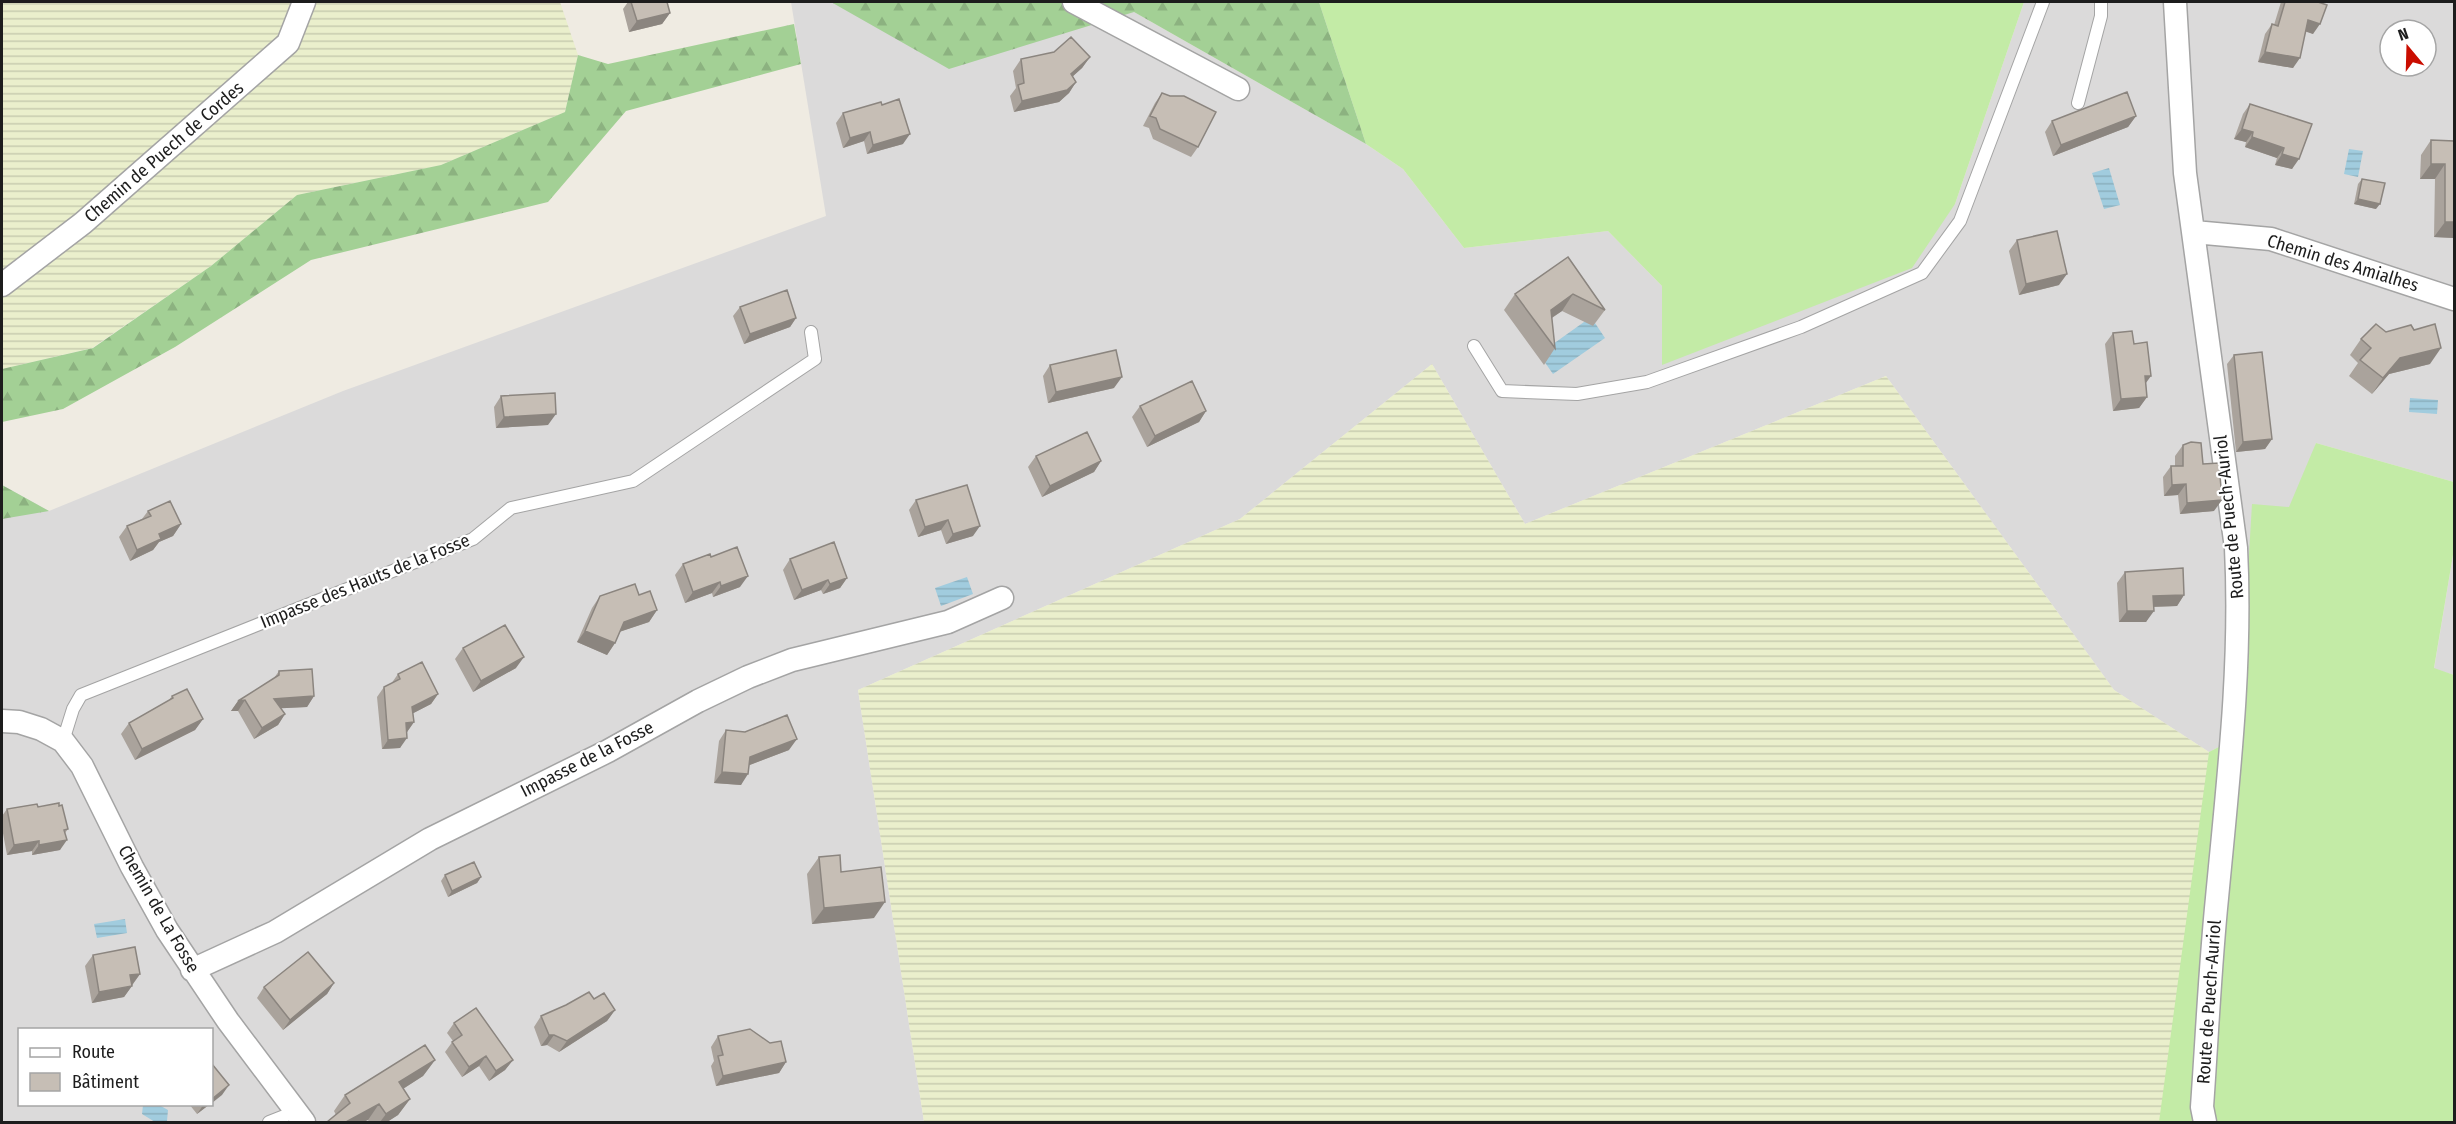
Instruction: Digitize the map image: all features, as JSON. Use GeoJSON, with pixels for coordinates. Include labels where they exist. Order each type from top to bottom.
{"type":"FeatureCollection","features":[{"type":"Feature","properties":{"kind":"street","name":"Chemin de Puech de Cordes"},"geometry":{"type":"LineString","coordinates":[[2,285],[83,223],[288,43],[304,2]]}},
{"type":"Feature","properties":{"kind":"street"},"geometry":{"type":"LineString","coordinates":[[1074,2],[1238,89]]}},
{"type":"Feature","properties":{"kind":"street","name":"Route de Puech-Auriol"},"geometry":{"type":"LineString","coordinates":[[2175,2],[2185,174],[2236,548],[2239,599],[2235,704],[2216,901],[2201,1117]]}},
{"type":"Feature","properties":{"kind":"street","name":"Chemin des Amialhes"},"geometry":{"type":"LineString","coordinates":[[2194,232],[2271,239],[2454,299]]}},
{"type":"Feature","properties":{"kind":"street","name":"Impasse de la Fosse"},"geometry":{"type":"LineString","coordinates":[[192,970],[275,932],[430,839],[608,751],[698,701],[748,677],[792,660],[948,622],[1002,598]]}},
{"type":"Feature","properties":{"kind":"street","name":"Chemin de La Fosse"},"geometry":{"type":"LineString","coordinates":[[2,721],[19,722],[41,729],[63,741],[82,766],[132,867],[167,930],[228,1021],[300,1117]]}},
{"type":"Feature","properties":{"kind":"lane"},"geometry":{"type":"LineString","coordinates":[[1474,346],[1502,391],[1577,394],[1647,382],[1802,327],[1922,273],[1960,221],[2043,2]]}},
{"type":"Feature","properties":{"kind":"lane"},"geometry":{"type":"LineString","coordinates":[[2078,103],[2101,16],[2101,2]]}},
{"type":"Feature","properties":{"kind":"lane","name":"Impasse des Hauts de la Fosse"},"geometry":{"type":"LineString","coordinates":[[63,741],[73,710],[81,695],[473,539],[511,508],[633,482],[815,359],[811,332]]}},
{"type":"Feature","properties":{"kind":"lane"},"geometry":{"type":"LineString","coordinates":[[269,1122],[300,1117]]}},
{"type":"Feature","properties":{"kind":"shaded area"},"geometry":{"type":"Polygon","coordinates":[[[791,2],[922,2],[1134,12],[1366,144],[1403,169],[1464,248],[1608,231],[1662,286],[1662,364],[1955,204],[2024,2],[2454,2],[2454,482],[2316,443],[2238,737],[2209,752],[2114,690],[1886,376],[1525,524],[1432,364],[1240,519],[858,690],[924,1122],[2,1122],[2,485],[49,511],[343,391],[826,216],[791,2]]]}},
{"type":"Feature","properties":{"kind":"shaded area"},"geometry":{"type":"Polygon","coordinates":[[[2454,549],[2454,675],[2434,669],[2454,549]]]}},
{"type":"Feature","properties":{"kind":"green space"},"geometry":{"type":"Polygon","coordinates":[[[2,2],[560,2],[578,55],[565,112],[441,165],[297,195],[211,266],[92,348],[2,369],[2,2]]]}},
{"type":"Feature","properties":{"kind":"green space"},"geometry":{"type":"Polygon","coordinates":[[[831,2],[1319,2],[1366,144],[1134,12],[949,69],[831,2]]]}},
{"type":"Feature","properties":{"kind":"green space"},"geometry":{"type":"Polygon","coordinates":[[[1319,2],[2024,2],[1955,204],[1912,268],[1662,365],[1662,286],[1608,231],[1464,248],[1403,169],[1366,144],[1319,2]]]}},
{"type":"Feature","properties":{"kind":"green space"},"geometry":{"type":"Polygon","coordinates":[[[794,24],[801,64],[626,111],[548,202],[311,260],[175,347],[63,409],[2,422],[2,369],[93,348],[211,266],[297,195],[441,165],[565,112],[578,55],[608,64],[794,24]]]}},
{"type":"Feature","properties":{"kind":"green space"},"geometry":{"type":"Polygon","coordinates":[[[1432,364],[1525,524],[1886,376],[2114,690],[2209,752],[2173,1122],[924,1122],[858,690],[1240,519],[1432,364]]]}},
{"type":"Feature","properties":{"kind":"green space"},"geometry":{"type":"Polygon","coordinates":[[[2316,443],[2454,482],[2454,549],[2434,668],[2454,675],[2454,1122],[2159,1122],[2209,752],[2238,737],[2252,504],[2289,507],[2316,443]]]}},
{"type":"Feature","properties":{"kind":"green space"},"geometry":{"type":"Polygon","coordinates":[[[2,485],[49,511],[2,519],[2,485]]]}},
{"type":"Feature","properties":{"kind":"water"},"geometry":{"type":"Polygon","coordinates":[[[2349,149],[2363,151],[2358,177],[2344,174],[2349,149]]]}},
{"type":"Feature","properties":{"kind":"water"},"geometry":{"type":"Polygon","coordinates":[[[2109,168],[2120,205],[2104,209],[2092,173],[2109,168]]]}},
{"type":"Feature","properties":{"kind":"water"},"geometry":{"type":"Polygon","coordinates":[[[1591,317],[1605,338],[1553,374],[1539,354],[1591,317]]]}},
{"type":"Feature","properties":{"kind":"water"},"geometry":{"type":"Polygon","coordinates":[[[2410,398],[2438,400],[2437,414],[2409,412],[2410,398]]]}},
{"type":"Feature","properties":{"kind":"water"},"geometry":{"type":"Polygon","coordinates":[[[967,577],[973,594],[941,606],[935,588],[967,577]]]}},
{"type":"Feature","properties":{"kind":"water"},"geometry":{"type":"Polygon","coordinates":[[[125,919],[127,933],[97,938],[94,924],[125,919]]]}},
{"type":"Feature","properties":{"kind":"water"},"geometry":{"type":"Polygon","coordinates":[[[143,1106],[161,1106],[168,1110],[167,1121],[155,1122],[142,1114],[143,1106]]]}},
{"type":"Feature","properties":{"kind":"building"},"geometry":{"type":"Polygon","coordinates":[[[631,2],[667,2],[670,13],[637,21],[631,2]]]}},
{"type":"Feature","properties":{"kind":"building"},"geometry":{"type":"Polygon","coordinates":[[[2285,2],[2318,2],[2327,5],[2320,24],[2308,20],[2300,58],[2265,52],[2272,24],[2278,26],[2285,2]]]}},
{"type":"Feature","properties":{"kind":"building"},"geometry":{"type":"Polygon","coordinates":[[[1071,37],[1090,57],[1071,74],[1076,82],[1067,90],[1022,101],[1018,85],[1024,83],[1021,59],[1054,52],[1071,37]]]}},
{"type":"Feature","properties":{"kind":"building"},"geometry":{"type":"Polygon","coordinates":[[[2127,92],[2136,116],[2061,145],[2052,121],[2127,92]]]}},
{"type":"Feature","properties":{"kind":"building"},"geometry":{"type":"Polygon","coordinates":[[[1162,93],[1170,96],[1184,96],[1216,112],[1198,147],[1160,129],[1156,118],[1150,116],[1162,93]]]}},
{"type":"Feature","properties":{"kind":"building"},"geometry":{"type":"Polygon","coordinates":[[[899,99],[910,134],[873,145],[870,132],[850,138],[843,113],[899,99]]]}},
{"type":"Feature","properties":{"kind":"building"},"geometry":{"type":"Polygon","coordinates":[[[2250,104],[2312,124],[2299,159],[2282,154],[2284,148],[2252,137],[2253,132],[2242,129],[2250,104]]]}},
{"type":"Feature","properties":{"kind":"building"},"geometry":{"type":"Polygon","coordinates":[[[2431,140],[2454,141],[2454,222],[2445,222],[2445,164],[2431,164],[2431,140]]]}},
{"type":"Feature","properties":{"kind":"building"},"geometry":{"type":"Polygon","coordinates":[[[2362,179],[2385,183],[2380,204],[2358,199],[2362,179]]]}},
{"type":"Feature","properties":{"kind":"building"},"geometry":{"type":"Polygon","coordinates":[[[2057,231],[2067,274],[2026,284],[2017,240],[2057,231]]]}},
{"type":"Feature","properties":{"kind":"building"},"geometry":{"type":"Polygon","coordinates":[[[1568,257],[1605,310],[1573,294],[1551,310],[1555,348],[1515,294],[1568,257]]]}},
{"type":"Feature","properties":{"kind":"building"},"geometry":{"type":"Polygon","coordinates":[[[787,290],[796,318],[750,334],[740,307],[787,290]]]}},
{"type":"Feature","properties":{"kind":"building"},"geometry":{"type":"Polygon","coordinates":[[[2376,324],[2386,332],[2411,325],[2414,330],[2435,324],[2441,348],[2400,358],[2383,378],[2360,360],[2371,348],[2361,339],[2376,324]]]}},
{"type":"Feature","properties":{"kind":"building"},"geometry":{"type":"Polygon","coordinates":[[[2132,331],[2134,344],[2147,342],[2151,376],[2145,376],[2147,397],[2121,399],[2113,333],[2132,331]]]}},
{"type":"Feature","properties":{"kind":"building"},"geometry":{"type":"Polygon","coordinates":[[[1116,350],[1122,377],[1056,392],[1050,365],[1116,350]]]}},
{"type":"Feature","properties":{"kind":"building"},"geometry":{"type":"Polygon","coordinates":[[[2262,352],[2272,439],[2243,442],[2234,355],[2262,352]]]}},
{"type":"Feature","properties":{"kind":"building"},"geometry":{"type":"Polygon","coordinates":[[[1192,381],[1206,411],[1155,436],[1140,406],[1192,381]]]}},
{"type":"Feature","properties":{"kind":"building"},"geometry":{"type":"Polygon","coordinates":[[[555,393],[556,414],[504,417],[501,396],[555,393]]]}},
{"type":"Feature","properties":{"kind":"building"},"geometry":{"type":"Polygon","coordinates":[[[1087,432],[1101,461],[1050,486],[1036,456],[1087,432]]]}},
{"type":"Feature","properties":{"kind":"building"},"geometry":{"type":"Polygon","coordinates":[[[2191,442],[2201,443],[2203,464],[2219,463],[2222,500],[2187,503],[2186,484],[2172,485],[2171,466],[2183,466],[2183,445],[2191,442]]]}},
{"type":"Feature","properties":{"kind":"building"},"geometry":{"type":"Polygon","coordinates":[[[967,485],[980,526],[953,534],[948,520],[925,527],[916,500],[967,485]]]}},
{"type":"Feature","properties":{"kind":"building"},"geometry":{"type":"Polygon","coordinates":[[[170,501],[181,524],[159,534],[161,539],[137,550],[127,526],[151,516],[148,511],[170,501]]]}},
{"type":"Feature","properties":{"kind":"building"},"geometry":{"type":"Polygon","coordinates":[[[834,542],[847,578],[830,584],[828,580],[802,590],[790,559],[834,542]]]}},
{"type":"Feature","properties":{"kind":"building"},"geometry":{"type":"Polygon","coordinates":[[[737,547],[748,576],[721,586],[720,582],[693,592],[683,564],[737,547]]]}},
{"type":"Feature","properties":{"kind":"building"},"geometry":{"type":"Polygon","coordinates":[[[2183,568],[2184,595],[2153,596],[2154,611],[2127,611],[2125,572],[2183,568]]]}},
{"type":"Feature","properties":{"kind":"building"},"geometry":{"type":"Polygon","coordinates":[[[635,584],[639,595],[650,591],[657,610],[624,622],[615,643],[585,631],[600,596],[635,584]]]}},
{"type":"Feature","properties":{"kind":"building"},"geometry":{"type":"Polygon","coordinates":[[[505,625],[524,657],[481,681],[463,648],[505,625]]]}},
{"type":"Feature","properties":{"kind":"building"},"geometry":{"type":"Polygon","coordinates":[[[422,662],[438,694],[412,707],[414,722],[406,723],[407,738],[388,740],[384,687],[400,679],[398,674],[422,662]]]}},
{"type":"Feature","properties":{"kind":"building"},"geometry":{"type":"Polygon","coordinates":[[[312,669],[314,696],[274,699],[285,714],[262,728],[245,700],[238,701],[279,675],[279,671],[312,669]]]}},
{"type":"Feature","properties":{"kind":"building"},"geometry":{"type":"Polygon","coordinates":[[[187,689],[203,719],[142,749],[129,723],[187,689]]]}},
{"type":"Feature","properties":{"kind":"building"},"geometry":{"type":"Polygon","coordinates":[[[787,715],[797,739],[750,757],[748,774],[722,772],[726,730],[745,732],[787,715]]]}},
{"type":"Feature","properties":{"kind":"building"},"geometry":{"type":"Polygon","coordinates":[[[59,803],[59,806],[62,805],[68,829],[64,830],[67,840],[39,845],[39,841],[14,845],[7,809],[59,803]]]}},
{"type":"Feature","properties":{"kind":"building"},"geometry":{"type":"Polygon","coordinates":[[[840,855],[841,872],[881,867],[885,902],[824,908],[819,857],[840,855]]]}},
{"type":"Feature","properties":{"kind":"building"},"geometry":{"type":"Polygon","coordinates":[[[474,862],[481,877],[452,891],[445,875],[474,862]]]}},
{"type":"Feature","properties":{"kind":"building"},"geometry":{"type":"Polygon","coordinates":[[[135,947],[140,974],[130,975],[132,986],[99,992],[93,955],[135,947]]]}},
{"type":"Feature","properties":{"kind":"building"},"geometry":{"type":"Polygon","coordinates":[[[308,952],[334,983],[290,1020],[264,987],[308,952]]]}},
{"type":"Feature","properties":{"kind":"building"},"geometry":{"type":"Polygon","coordinates":[[[589,992],[594,999],[604,993],[615,1010],[567,1041],[549,1035],[541,1016],[589,992]]]}},
{"type":"Feature","properties":{"kind":"building"},"geometry":{"type":"Polygon","coordinates":[[[476,1008],[513,1060],[496,1071],[486,1056],[469,1067],[452,1042],[462,1035],[454,1023],[476,1008]]]}},
{"type":"Feature","properties":{"kind":"building"},"geometry":{"type":"Polygon","coordinates":[[[750,1029],[770,1043],[781,1041],[786,1062],[723,1076],[718,1056],[723,1055],[718,1036],[750,1029]]]}},
{"type":"Feature","properties":{"kind":"building"},"geometry":{"type":"Polygon","coordinates":[[[425,1045],[435,1060],[399,1082],[410,1099],[386,1114],[379,1104],[346,1122],[327,1122],[350,1103],[345,1095],[425,1045]]]}},
{"type":"Feature","properties":{"kind":"building"},"geometry":{"type":"Polygon","coordinates":[[[213,1065],[229,1085],[213,1098],[213,1065]]]}}]}
